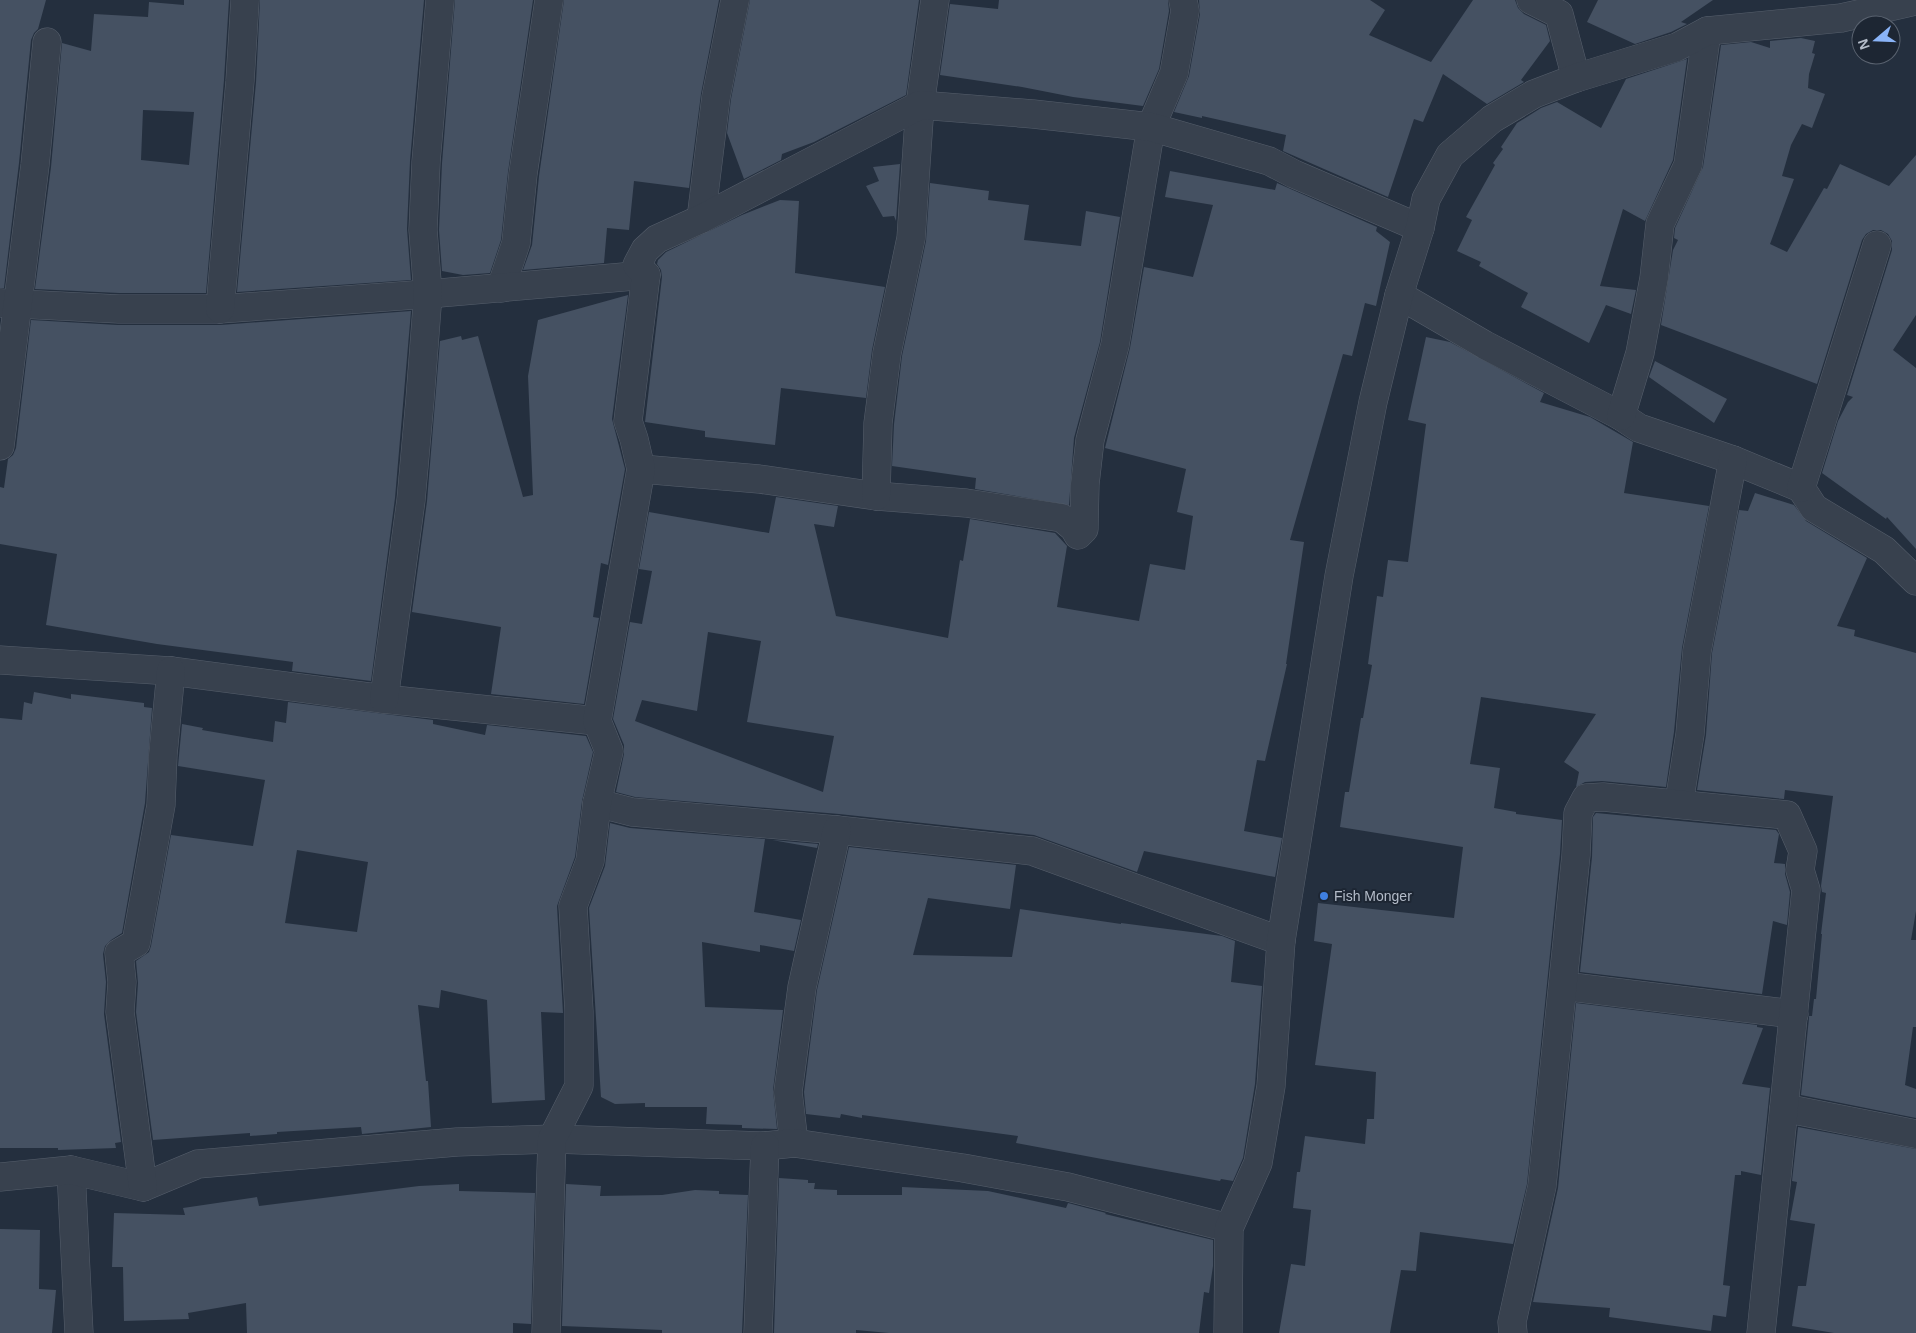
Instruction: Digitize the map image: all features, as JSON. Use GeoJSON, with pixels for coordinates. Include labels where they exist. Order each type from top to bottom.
{"type":"FeatureCollection","features":[{"type":"Feature","properties":{"kind":"street"},"geometry":{"type":"LineString","coordinates":[[220,309],[240,81],[245,0]]}},
{"type":"Feature","properties":{"kind":"street"},"geometry":{"type":"LineString","coordinates":[[384,699],[411,500],[428,294],[423,230],[426,162],[440,0]]}},
{"type":"Feature","properties":{"kind":"street"},"geometry":{"type":"LineString","coordinates":[[501,288],[516,243],[523,174],[549,0]]}},
{"type":"Feature","properties":{"kind":"street"},"geometry":{"type":"LineString","coordinates":[[701,219],[716,97],[735,0]]}},
{"type":"Feature","properties":{"kind":"street"},"geometry":{"type":"LineString","coordinates":[[876,496],[878,423],[887,353],[911,238],[920,105],[935,0]]}},
{"type":"Feature","properties":{"kind":"street"},"geometry":{"type":"LineString","coordinates":[[641,469],[759,479],[876,496],[966,503],[1062,518],[1074,528],[1078,536],[1084,529],[1085,484],[1090,440],[1115,345],[1150,127],[1174,73],[1185,11],[1183,0]]}},
{"type":"Feature","properties":{"kind":"street"},"geometry":{"type":"LineString","coordinates":[[1531,0],[1562,7],[1576,78]]}},
{"type":"Feature","properties":{"kind":"street"},"geometry":{"type":"LineString","coordinates":[[1228,1333],[1229,1228],[1258,1163],[1271,1086],[1281,941],[1340,576],[1373,402],[1399,296],[1420,228],[1426,199],[1450,154],[1492,119],[1534,94],[1576,78],[1677,47],[1707,31],[1841,18],[1916,1]]}},
{"type":"Feature","properties":{"kind":"street"},"geometry":{"type":"LineString","coordinates":[[1621,416],[1640,354],[1654,278],[1660,224],[1688,165],[1707,31]]}},
{"type":"Feature","properties":{"kind":"street"},"geometry":{"type":"LineString","coordinates":[[0,446],[9,303],[35,165],[47,42]]}},
{"type":"Feature","properties":{"kind":"street"},"geometry":{"type":"LineString","coordinates":[[646,275],[637,266],[645,250],[657,239],[701,219],[920,105],[1033,114],[1150,127],[1270,161],[1294,174],[1420,228]]}},
{"type":"Feature","properties":{"kind":"street"},"geometry":{"type":"LineString","coordinates":[[1801,488],[1876,245]]}},
{"type":"Feature","properties":{"kind":"street"},"geometry":{"type":"LineString","coordinates":[[9,303],[119,309],[220,309],[428,294],[646,275]]}},
{"type":"Feature","properties":{"kind":"street"},"geometry":{"type":"LineString","coordinates":[[546,1333],[552,1139],[578,1086],[579,1010],[573,906],[590,861],[597,803],[609,751],[597,721],[641,469],[628,421],[646,275]]}},
{"type":"Feature","properties":{"kind":"street"},"geometry":{"type":"LineString","coordinates":[[1399,296],[1485,345],[1621,416],[1639,428],[1733,460],[1801,488],[1814,508],[1884,550],[1916,581]]}},
{"type":"Feature","properties":{"kind":"street"},"geometry":{"type":"LineString","coordinates":[[1679,803],[1690,734],[1697,651],[1733,460]]}},
{"type":"Feature","properties":{"kind":"street"},"geometry":{"type":"LineString","coordinates":[[0,660],[171,671],[384,699],[597,721]]}},
{"type":"Feature","properties":{"kind":"street"},"geometry":{"type":"LineString","coordinates":[[143,1186],[120,1012],[122,982],[119,953],[136,943],[161,805],[163,755],[171,671]]}},
{"type":"Feature","properties":{"kind":"street"},"geometry":{"type":"LineString","coordinates":[[1513,1333],[1512,1322],[1542,1186],[1576,855],[1578,813],[1586,798],[1603,797],[1787,815],[1803,851],[1800,870],[1806,890],[1761,1333]]}},
{"type":"Feature","properties":{"kind":"street"},"geometry":{"type":"LineString","coordinates":[[597,803],[632,812],[837,830],[1032,851],[1281,941]]}},
{"type":"Feature","properties":{"kind":"street"},"geometry":{"type":"LineString","coordinates":[[794,1143],[788,1092],[801,996],[837,830]]}},
{"type":"Feature","properties":{"kind":"street"},"geometry":{"type":"LineString","coordinates":[[1563,986],[1794,1014]]}},
{"type":"Feature","properties":{"kind":"street"},"geometry":{"type":"LineString","coordinates":[[1784,1108],[1916,1134]]}},
{"type":"Feature","properties":{"kind":"street"},"geometry":{"type":"LineString","coordinates":[[0,1177],[71,1170],[143,1186],[198,1164],[457,1142],[552,1139],[765,1146],[794,1143],[963,1168],[1068,1187],[1229,1228]]}},
{"type":"Feature","properties":{"kind":"street"},"geometry":{"type":"LineString","coordinates":[[758,1333],[765,1146]]}},
{"type":"Feature","properties":{"kind":"street"},"geometry":{"type":"LineString","coordinates":[[71,1170],[79,1333]]}},
{"type":"Feature","properties":{"kind":"building"},"geometry":{"type":"Polygon","coordinates":[[[0,0],[46,0],[38,29],[31,40],[4,288],[0,288],[0,0]]]}},
{"type":"Feature","properties":{"kind":"building"},"geometry":{"type":"Polygon","coordinates":[[[184,0],[229,0],[206,293],[119,293],[35,289],[51,167],[62,43],[91,51],[94,14],[148,17],[149,2],[184,5],[184,0]],[[143,110],[141,160],[189,165],[194,112],[143,110]]]}},
{"type":"Feature","properties":{"kind":"building"},"geometry":{"type":"Polygon","coordinates":[[[260,0],[424,0],[410,161],[407,229],[411,280],[237,292],[256,82],[260,0]]]}},
{"type":"Feature","properties":{"kind":"building"},"geometry":{"type":"Polygon","coordinates":[[[455,0],[533,0],[508,172],[501,240],[490,273],[463,275],[442,271],[439,230],[442,163],[455,0]]]}},
{"type":"Feature","properties":{"kind":"building"},"geometry":{"type":"Polygon","coordinates":[[[564,0],[719,0],[701,94],[689,188],[634,181],[629,230],[607,228],[604,263],[523,270],[532,245],[539,176],[564,0]]]}},
{"type":"Feature","properties":{"kind":"building"},"geometry":{"type":"Polygon","coordinates":[[[750,0],[919,0],[906,95],[814,142],[782,154],[781,160],[744,179],[727,133],[731,99],[750,0]]]}},
{"type":"Feature","properties":{"kind":"building"},"geometry":{"type":"Polygon","coordinates":[[[999,0],[1168,0],[1169,11],[1159,69],[1143,106],[1073,97],[1022,87],[940,75],[950,4],[998,9],[999,0]]]}},
{"type":"Feature","properties":{"kind":"building"},"geometry":{"type":"Polygon","coordinates":[[[1199,0],[1370,0],[1385,10],[1369,35],[1431,62],[1473,0],[1515,0],[1518,8],[1524,14],[1546,25],[1550,41],[1521,80],[1524,82],[1487,104],[1443,74],[1423,122],[1414,119],[1388,197],[1283,151],[1286,135],[1202,116],[1202,118],[1174,112],[1189,76],[1200,14],[1199,0]]]}},
{"type":"Feature","properties":{"kind":"building"},"geometry":{"type":"Polygon","coordinates":[[[1598,0],[1713,0],[1681,22],[1687,24],[1671,32],[1635,44],[1587,22],[1598,0]]]}},
{"type":"Feature","properties":{"kind":"building"},"geometry":{"type":"Polygon","coordinates":[[[1801,38],[1815,41],[1812,53],[1815,54],[1809,74],[1808,88],[1825,94],[1812,128],[1802,124],[1791,145],[1782,176],[1794,179],[1770,244],[1787,252],[1824,188],[1827,189],[1840,164],[1889,186],[1916,155],[1916,315],[1893,350],[1916,368],[1916,549],[1887,517],[1886,519],[1822,473],[1838,421],[1848,402],[1853,397],[1847,395],[1892,250],[1892,241],[1888,234],[1881,230],[1873,230],[1866,234],[1862,240],[1817,384],[1661,325],[1673,250],[1678,240],[1674,238],[1675,228],[1703,167],[1721,45],[1751,42],[1770,48],[1770,41],[1801,38]]]}},
{"type":"Feature","properties":{"kind":"building"},"geometry":{"type":"Polygon","coordinates":[[[1687,59],[1673,160],[1645,221],[1623,209],[1600,286],[1636,290],[1631,314],[1606,305],[1589,343],[1521,307],[1528,293],[1479,266],[1481,262],[1457,251],[1472,220],[1466,217],[1495,165],[1493,163],[1503,149],[1501,147],[1517,123],[1541,108],[1557,102],[1601,128],[1626,79],[1687,59]]]}},
{"type":"Feature","properties":{"kind":"building"},"geometry":{"type":"Polygon","coordinates":[[[900,164],[896,221],[894,216],[883,217],[866,186],[879,181],[873,167],[900,164]]]}},
{"type":"Feature","properties":{"kind":"building"},"geometry":{"type":"Polygon","coordinates":[[[1170,171],[1275,190],[1277,183],[1377,227],[1376,231],[1390,242],[1376,306],[1365,303],[1352,356],[1343,354],[1290,540],[1304,542],[1287,664],[1265,761],[1257,760],[1244,831],[1282,838],[1275,877],[1144,851],[1137,872],[1034,835],[839,814],[635,797],[616,792],[624,754],[624,745],[613,719],[630,622],[642,624],[652,571],[639,569],[649,512],[769,533],[776,497],[838,506],[834,527],[814,524],[836,616],[948,638],[960,560],[963,561],[970,519],[1055,533],[1067,546],[1057,607],[1139,621],[1150,564],[1185,570],[1193,516],[1177,512],[1186,469],[1105,448],[1130,348],[1144,267],[1193,277],[1213,205],[1165,197],[1170,171]],[[708,632],[697,711],[642,700],[635,721],[823,792],[834,736],[747,722],[761,641],[708,632]]]}},
{"type":"Feature","properties":{"kind":"building"},"geometry":{"type":"Polygon","coordinates":[[[930,183],[989,191],[988,200],[1029,205],[1024,240],[1081,246],[1086,211],[1120,217],[1100,342],[1074,438],[1069,505],[975,489],[976,478],[892,466],[894,424],[902,356],[926,241],[930,183]]]}},
{"type":"Feature","properties":{"kind":"building"},"geometry":{"type":"Polygon","coordinates":[[[780,200],[799,201],[795,273],[885,287],[872,350],[866,398],[781,388],[775,445],[705,437],[705,431],[645,422],[662,277],[661,270],[657,264],[658,260],[666,252],[742,215],[780,200]]]}},
{"type":"Feature","properties":{"kind":"building"},"geometry":{"type":"Polygon","coordinates":[[[628,295],[612,419],[625,469],[608,565],[601,563],[593,617],[599,618],[584,704],[491,694],[501,627],[412,612],[427,501],[440,341],[461,336],[462,340],[478,336],[523,497],[533,495],[528,376],[538,320],[628,295]]]}},
{"type":"Feature","properties":{"kind":"building"},"geometry":{"type":"Polygon","coordinates":[[[411,311],[395,498],[371,681],[292,671],[293,662],[157,644],[46,625],[57,554],[0,544],[0,487],[4,488],[8,459],[13,455],[16,448],[31,320],[118,325],[220,325],[411,311]]]}},
{"type":"Feature","properties":{"kind":"building"},"geometry":{"type":"Polygon","coordinates":[[[1426,337],[1450,342],[1544,393],[1540,402],[1590,417],[1633,442],[1624,493],[1709,506],[1682,648],[1674,732],[1666,787],[1602,781],[1585,782],[1576,787],[1579,772],[1564,762],[1596,714],[1481,697],[1470,764],[1500,768],[1494,808],[1516,812],[1516,814],[1562,820],[1527,1184],[1513,1244],[1420,1232],[1416,1271],[1401,1270],[1390,1333],[1279,1333],[1291,1264],[1305,1266],[1311,1210],[1293,1208],[1297,1172],[1300,1172],[1305,1136],[1365,1144],[1367,1119],[1374,1119],[1376,1072],[1315,1065],[1332,944],[1314,941],[1318,903],[1454,918],[1463,847],[1340,827],[1345,792],[1349,792],[1372,665],[1368,664],[1377,596],[1383,597],[1388,560],[1408,562],[1426,424],[1408,420],[1426,337]]]}},
{"type":"Feature","properties":{"kind":"building"},"geometry":{"type":"Polygon","coordinates":[[[1655,361],[1727,399],[1714,423],[1649,377],[1655,361]]]}},
{"type":"Feature","properties":{"kind":"building"},"geometry":{"type":"Polygon","coordinates":[[[1755,493],[1794,505],[1806,521],[1867,558],[1837,626],[1855,630],[1854,636],[1916,653],[1916,911],[1911,940],[1916,940],[1916,1027],[1913,1027],[1905,1085],[1916,1089],[1916,1118],[1801,1095],[1809,1016],[1812,1016],[1814,999],[1816,999],[1826,893],[1822,892],[1821,886],[1833,796],[1785,790],[1784,799],[1697,790],[1706,735],[1712,653],[1739,510],[1748,511],[1755,493]]]}},
{"type":"Feature","properties":{"kind":"building"},"geometry":{"type":"Polygon","coordinates":[[[34,692],[71,699],[71,694],[144,703],[144,707],[152,708],[145,803],[122,933],[105,946],[103,954],[106,982],[104,1014],[121,1142],[115,1143],[116,1148],[58,1150],[58,1148],[0,1148],[0,718],[22,720],[24,702],[32,704],[34,692]]]}},
{"type":"Feature","properties":{"kind":"building"},"geometry":{"type":"Polygon","coordinates":[[[288,702],[433,720],[433,724],[485,735],[487,725],[586,736],[593,752],[582,801],[575,857],[557,906],[563,1013],[541,1012],[545,1100],[492,1103],[487,1000],[441,990],[439,1008],[418,1005],[426,1081],[428,1081],[431,1127],[362,1134],[361,1127],[277,1132],[277,1134],[250,1136],[250,1133],[153,1140],[136,1012],[138,983],[136,961],[149,952],[151,946],[171,835],[253,846],[265,780],[178,766],[182,724],[203,728],[202,730],[273,742],[275,721],[286,723],[288,702]],[[297,850],[285,923],[357,932],[368,862],[297,850]]]}},
{"type":"Feature","properties":{"kind":"building"},"geometry":{"type":"Polygon","coordinates":[[[1596,813],[1776,830],[1779,834],[1774,863],[1785,864],[1785,874],[1790,892],[1787,925],[1773,921],[1762,994],[1580,972],[1592,857],[1593,817],[1596,813]]]}},
{"type":"Feature","properties":{"kind":"building"},"geometry":{"type":"Polygon","coordinates":[[[610,823],[630,828],[765,839],[754,912],[801,920],[794,951],[760,945],[760,952],[702,942],[705,1007],[783,1010],[773,1090],[777,1129],[742,1128],[742,1125],[706,1124],[707,1107],[645,1107],[645,1103],[615,1104],[601,1097],[589,908],[605,866],[610,823]]]}},
{"type":"Feature","properties":{"kind":"building"},"geometry":{"type":"Polygon","coordinates":[[[772,840],[818,844],[817,848],[772,840]]]}},
{"type":"Feature","properties":{"kind":"building"},"geometry":{"type":"Polygon","coordinates":[[[849,847],[1016,865],[1010,909],[928,898],[913,955],[1012,957],[1020,909],[1222,936],[1235,941],[1231,982],[1262,986],[1255,1084],[1243,1158],[1233,1181],[1221,1179],[1220,1181],[1016,1143],[1018,1136],[862,1115],[862,1118],[841,1114],[840,1118],[806,1114],[804,1092],[817,990],[849,847]]]}},
{"type":"Feature","properties":{"kind":"building"},"geometry":{"type":"Polygon","coordinates":[[[1576,1003],[1757,1025],[1757,1027],[1763,1028],[1742,1084],[1770,1088],[1761,1175],[1741,1171],[1741,1175],[1735,1175],[1723,1285],[1730,1286],[1726,1317],[1713,1315],[1711,1331],[1609,1317],[1610,1308],[1533,1302],[1558,1188],[1576,1003]]]}},
{"type":"Feature","properties":{"kind":"building"},"geometry":{"type":"Polygon","coordinates":[[[1798,1127],[1916,1149],[1916,1333],[1834,1333],[1792,1326],[1798,1286],[1806,1286],[1815,1224],[1790,1220],[1797,1182],[1792,1181],[1798,1127]]]}},
{"type":"Feature","properties":{"kind":"building"},"geometry":{"type":"Polygon","coordinates":[[[779,1178],[808,1180],[808,1183],[815,1183],[814,1189],[837,1190],[837,1195],[902,1195],[902,1187],[988,1191],[1066,1208],[1068,1203],[1105,1214],[1213,1240],[1213,1266],[1209,1293],[1204,1292],[1199,1333],[889,1333],[856,1330],[856,1333],[774,1333],[779,1178]]]}},
{"type":"Feature","properties":{"kind":"building"},"geometry":{"type":"Polygon","coordinates":[[[459,1184],[459,1191],[535,1193],[531,1324],[513,1323],[513,1333],[247,1333],[246,1303],[188,1313],[189,1319],[124,1321],[123,1267],[112,1267],[114,1213],[185,1215],[183,1208],[257,1197],[259,1206],[419,1186],[459,1184]]]}},
{"type":"Feature","properties":{"kind":"building"},"geometry":{"type":"Polygon","coordinates":[[[566,1184],[601,1186],[600,1196],[662,1195],[695,1190],[719,1191],[719,1194],[748,1195],[742,1333],[662,1333],[662,1330],[562,1326],[566,1184]]]}},
{"type":"Feature","properties":{"kind":"building"},"geometry":{"type":"Polygon","coordinates":[[[0,1229],[40,1230],[39,1289],[56,1290],[52,1333],[0,1333],[0,1229]]]}},
{"type":"Feature","properties":{"kind":"place","name":"Fish Monger"},"geometry":{"type":"Point","coordinates":[1324,896]}}]}
